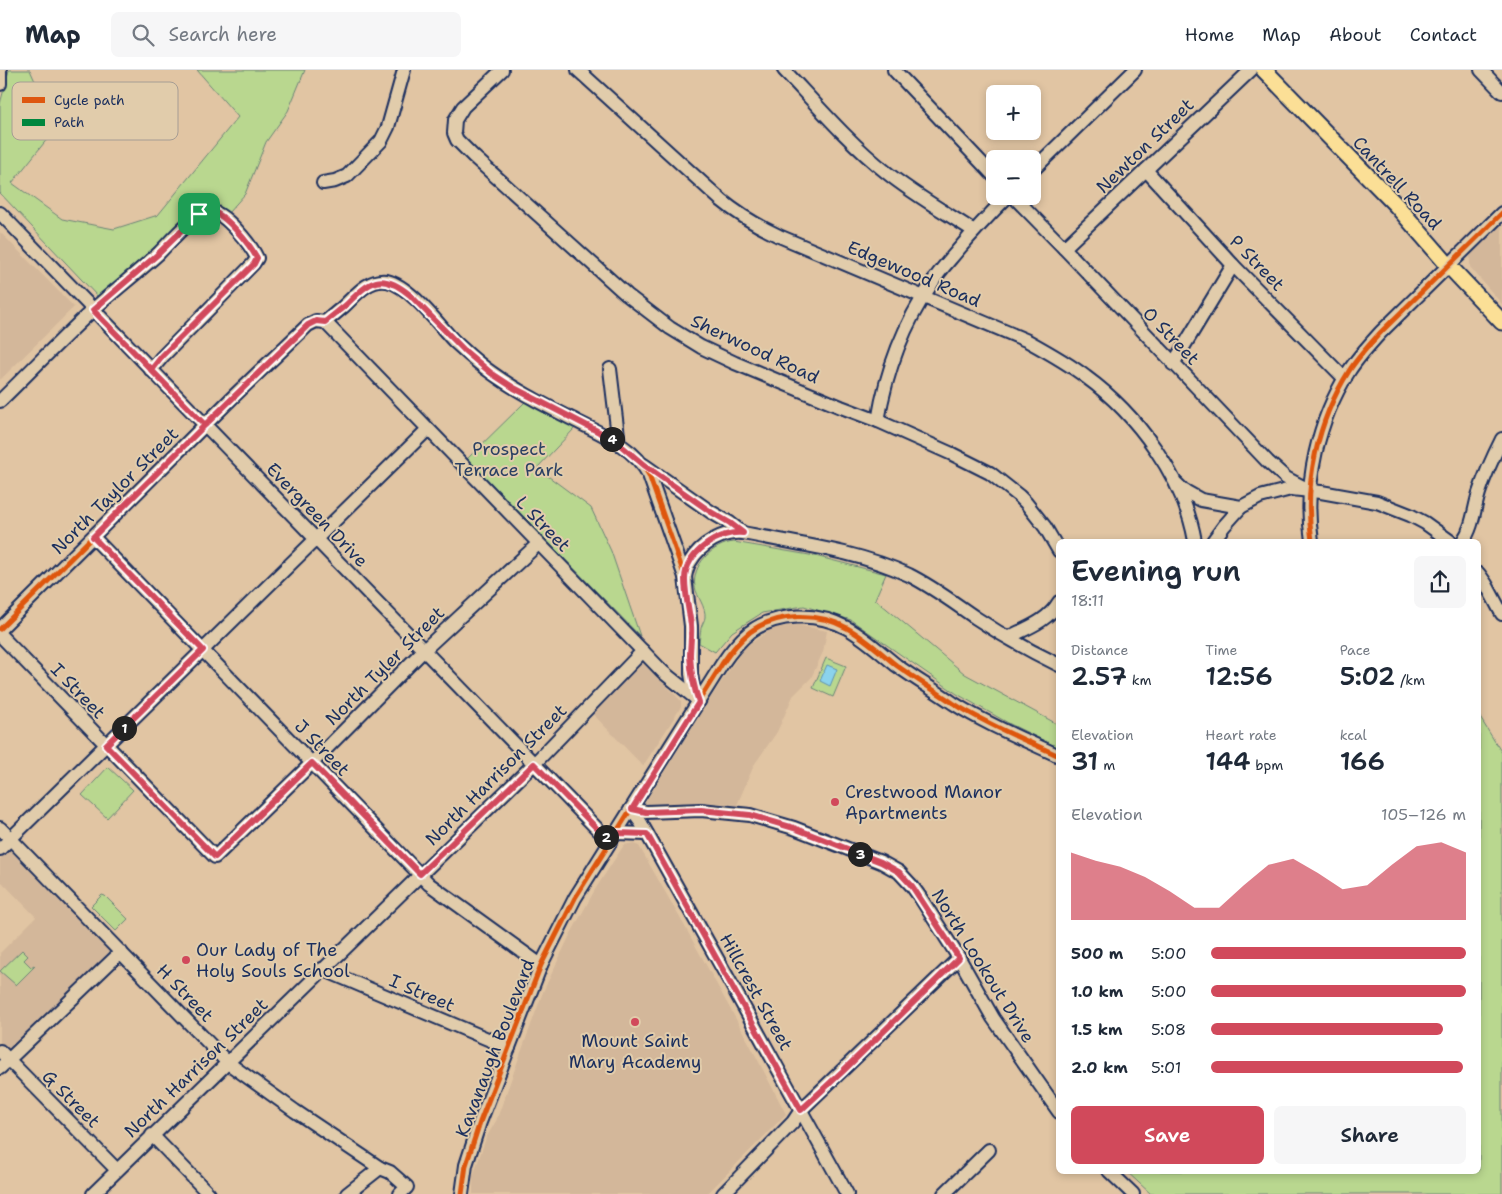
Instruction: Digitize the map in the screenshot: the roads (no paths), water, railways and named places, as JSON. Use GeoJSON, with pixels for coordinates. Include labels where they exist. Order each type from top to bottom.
{"type":"FeatureCollection","features":[{"type":"Feature","properties":{"kind":"main road","name":"Cantrell Road"},"geometry":{"type":"LineString","coordinates":[[1264,70],[1396,206],[1502,322]]}},
{"type":"Feature","properties":{"kind":"street"},"geometry":{"type":"LineString","coordinates":[[0,70],[0,84]]}},
{"type":"Feature","properties":{"kind":"street"},"geometry":{"type":"LineString","coordinates":[[323,183],[347,176],[381,141],[388,127],[404,70]]}},
{"type":"Feature","properties":{"kind":"street","name":"Sherwood Road"},"geometry":{"type":"LineString","coordinates":[[502,70],[456,116],[454,129],[457,140],[472,156],[627,295],[670,328],[702,347],[735,363],[878,421],[979,467],[999,479],[1019,496],[1038,517],[1056,546]]}},
{"type":"Feature","properties":{"kind":"street","name":"Edgewood Road"},"geometry":{"type":"LineString","coordinates":[[578,70],[721,200],[740,214],[779,236],[1028,341],[1086,376],[1130,416],[1156,449],[1174,480],[1190,517],[1195,539]]}},
{"type":"Feature","properties":{"kind":"street"},"geometry":{"type":"LineString","coordinates":[[784,70],[854,143],[884,171],[903,186],[974,231]]}},
{"type":"Feature","properties":{"kind":"street"},"geometry":{"type":"LineString","coordinates":[[1041,162],[1135,70]]}},
{"type":"Feature","properties":{"kind":"street","name":"Newton Street"},"geometry":{"type":"LineString","coordinates":[[1064,248],[1250,70]]}},
{"type":"Feature","properties":{"kind":"street"},"geometry":{"type":"LineString","coordinates":[[1481,70],[1502,92]]}},
{"type":"Feature","properties":{"kind":"street"},"geometry":{"type":"LineString","coordinates":[[902,73],[986,167]]}},
{"type":"Feature","properties":{"kind":"street","name":"P Street"},"geometry":{"type":"LineString","coordinates":[[1146,170],[1234,265],[1345,379]]}},
{"type":"Feature","properties":{"kind":"street"},"geometry":{"type":"LineString","coordinates":[[878,421],[882,396],[892,363],[923,297],[939,272],[999,205]]}},
{"type":"Feature","properties":{"kind":"street","name":"O Street"},"geometry":{"type":"LineString","coordinates":[[1023,205],[1279,474],[1310,491]]}},
{"type":"Feature","properties":{"kind":"street"},"geometry":{"type":"LineString","coordinates":[[0,401],[93,310],[157,255],[195,218],[206,211],[213,212],[225,219],[248,244],[257,258],[254,264],[162,356],[151,370]]}},
{"type":"Feature","properties":{"kind":"street","name":"Evergreen Drive"},"geometry":{"type":"LineString","coordinates":[[0,213],[534,764],[613,837]]}},
{"type":"Feature","properties":{"kind":"street"},"geometry":{"type":"LineString","coordinates":[[1312,539],[1309,510],[1310,491],[1320,435],[1345,379],[1363,352],[1381,332],[1502,213]]}},
{"type":"Feature","properties":{"kind":"street"},"geometry":{"type":"LineString","coordinates":[[1174,364],[1234,265]]}},
{"type":"Feature","properties":{"kind":"street","name":"North Taylor Street"},"geometry":{"type":"LineString","coordinates":[[0,629],[308,325],[316,321],[325,322],[368,285],[381,281],[401,287],[465,351],[491,373],[514,388],[619,444]]}},
{"type":"Feature","properties":{"kind":"street","name":"L Street"},"geometry":{"type":"LineString","coordinates":[[325,322],[663,672],[699,702]]}},
{"type":"Feature","properties":{"kind":"street"},"geometry":{"type":"LineString","coordinates":[[610,369],[619,444],[644,465],[743,533]]}},
{"type":"Feature","properties":{"kind":"street"},"geometry":{"type":"LineString","coordinates":[[0,849],[428,430]]}},
{"type":"Feature","properties":{"kind":"street"},"geometry":{"type":"LineString","coordinates":[[1464,539],[1470,530],[1486,472],[1502,439]]}},
{"type":"Feature","properties":{"kind":"street"},"geometry":{"type":"LineString","coordinates":[[644,465],[685,577],[691,626],[691,674],[699,702]]}},
{"type":"Feature","properties":{"kind":"street"},"geometry":{"type":"LineString","coordinates":[[1174,480],[1183,490],[1202,500],[1241,507]]}},
{"type":"Feature","properties":{"kind":"street"},"geometry":{"type":"LineString","coordinates":[[1214,539],[1241,507],[1260,497],[1286,489],[1377,502],[1394,507],[1425,523],[1447,539]]}},
{"type":"Feature","properties":{"kind":"street"},"geometry":{"type":"LineString","coordinates":[[685,577],[691,561],[707,544],[727,534],[736,532],[853,556],[893,568],[932,588],[1025,649],[1056,664]]}},
{"type":"Feature","properties":{"kind":"street","name":"J Street"},"geometry":{"type":"LineString","coordinates":[[93,537],[429,884],[541,965]]}},
{"type":"Feature","properties":{"kind":"street","name":"North Tyler Street"},"geometry":{"type":"LineString","coordinates":[[215,857],[424,650],[538,544]]}},
{"type":"Feature","properties":{"kind":"street"},"geometry":{"type":"LineString","coordinates":[[1481,577],[1502,614]]}},
{"type":"Feature","properties":{"kind":"street"},"geometry":{"type":"LineString","coordinates":[[1009,638],[1044,619],[1056,606]]}},
{"type":"Feature","properties":{"kind":"street","name":"Kavanaugh Boulevard"},"geometry":{"type":"LineString","coordinates":[[462,1194],[466,1165],[471,1149],[508,1048],[541,965],[575,898],[730,652],[750,632],[775,620],[799,616],[829,620],[847,628],[907,672],[956,704],[1000,728],[1056,755]]}},
{"type":"Feature","properties":{"kind":"street","name":"I Street"},"geometry":{"type":"LineString","coordinates":[[0,635],[215,857]]}},
{"type":"Feature","properties":{"kind":"street","name":"North Harrison Street"},"geometry":{"type":"LineString","coordinates":[[93,1194],[534,764],[643,651]]}},
{"type":"Feature","properties":{"kind":"street","name":"Hillcrest Street"},"geometry":{"type":"LineString","coordinates":[[632,809],[710,945],[847,1194]]}},
{"type":"Feature","properties":{"kind":"street","name":"North Lookout Drive"},"geometry":{"type":"LineString","coordinates":[[632,809],[646,812],[701,810],[750,815],[794,828],[881,862],[899,872],[912,886],[959,958],[1002,1032],[1056,1108]]}},
{"type":"Feature","properties":{"kind":"street","name":"H Street"},"geometry":{"type":"LineString","coordinates":[[0,828],[228,1062],[295,1111],[380,1168],[390,1172],[407,1187],[400,1194]]}},
{"type":"Feature","properties":{"kind":"street"},"geometry":{"type":"LineString","coordinates":[[613,837],[647,834]]}},
{"type":"Feature","properties":{"kind":"street"},"geometry":{"type":"LineString","coordinates":[[3,1060],[120,952]]}},
{"type":"Feature","properties":{"kind":"street"},"geometry":{"type":"LineString","coordinates":[[723,1194],[792,1122],[801,1110],[959,958]]}},
{"type":"Feature","properties":{"kind":"street","name":"I Street"},"geometry":{"type":"LineString","coordinates":[[322,970],[508,1048]]}},
{"type":"Feature","properties":{"kind":"street","name":"G Street"},"geometry":{"type":"LineString","coordinates":[[3,1060],[117,1170]]}},
{"type":"Feature","properties":{"kind":"street"},"geometry":{"type":"LineString","coordinates":[[152,1135],[209,1194]]}},
{"type":"Feature","properties":{"kind":"street"},"geometry":{"type":"LineString","coordinates":[[944,1194],[989,1150]]}},
{"type":"Feature","properties":{"kind":"street"},"geometry":{"type":"LineString","coordinates":[[347,1194],[380,1168]]}},
{"type":"Feature","properties":{"kind":"street"},"geometry":{"type":"LineString","coordinates":[[1112,1174],[1133,1194]]}},
{"type":"Feature","properties":{"kind":"water"},"geometry":{"type":"Polygon","coordinates":[[[827,665],[837,669],[830,686],[820,681],[827,665]]]}},
{"type":"Feature","properties":{"kind":"place","name":"Crestwood Manor Apartments"},"geometry":{"type":"Point","coordinates":[835,802]}},
{"type":"Feature","properties":{"kind":"place","name":"Our Lady of The Holy Souls School"},"geometry":{"type":"Point","coordinates":[186,960]}},
{"type":"Feature","properties":{"kind":"place","name":"Mount Saint Mary Academy"},"geometry":{"type":"Point","coordinates":[635,1022]}},
{"type":"Feature","properties":{"kind":"park label","name":"Prospect Terrace Park"},"geometry":{"type":"Point","coordinates":[509,459]}}]}
